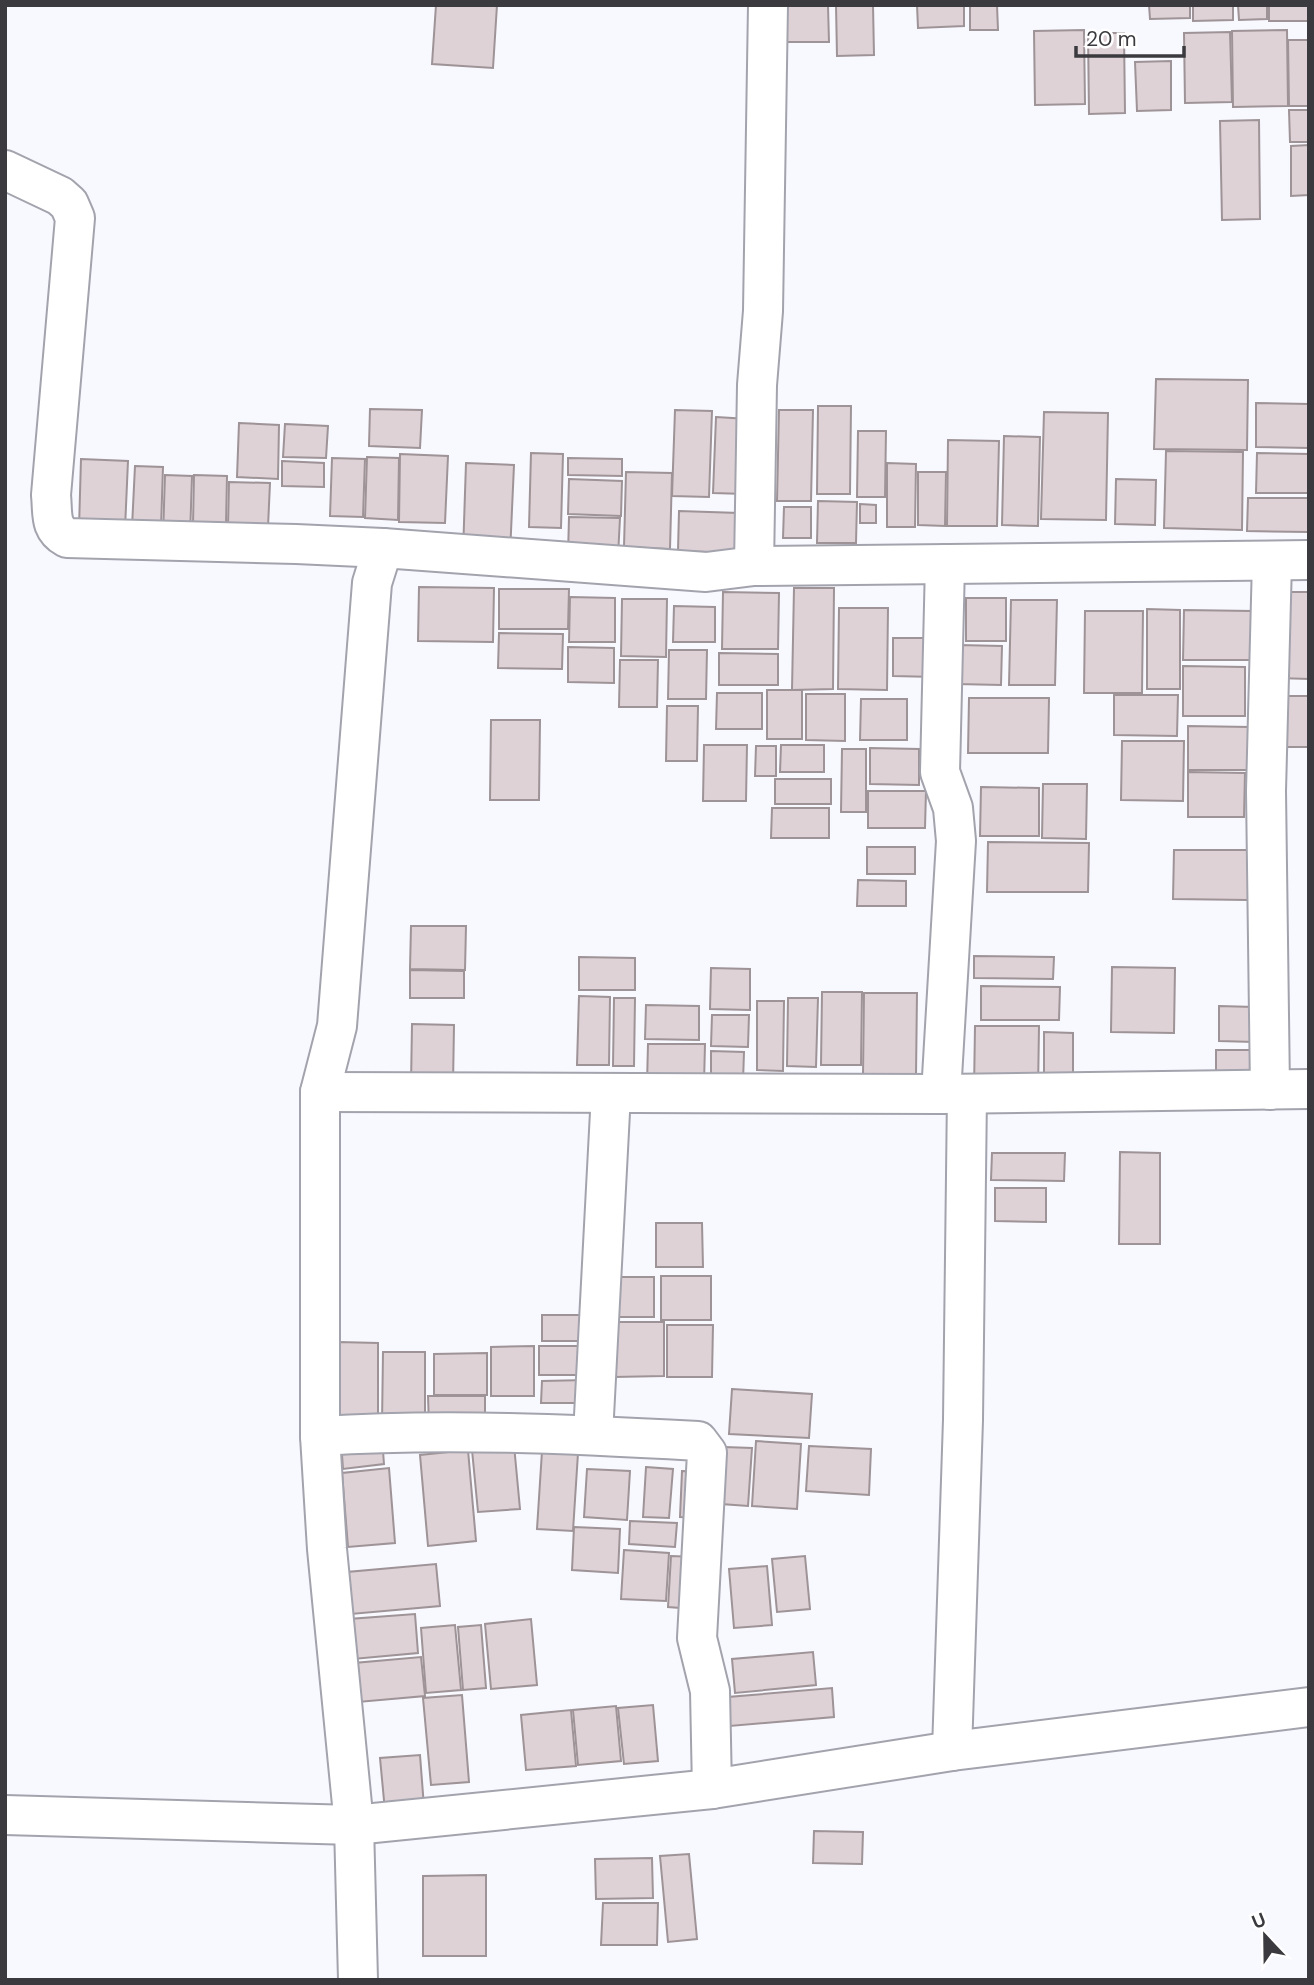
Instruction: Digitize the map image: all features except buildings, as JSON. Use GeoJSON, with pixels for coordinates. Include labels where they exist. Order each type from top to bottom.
{"type":"FeatureCollection","features":[{"type":"Feature","properties":{"kind":"street"},"geometry":{"type":"LineString","coordinates":[[754,566],[757,385],[763,311],[768,5]]}},
{"type":"Feature","properties":{"kind":"street"},"geometry":{"type":"LineString","coordinates":[[5,170],[60,196],[69,204],[75,218],[51,495],[53,524],[58,533],[67,538],[383,548],[706,572],[754,566],[1291,561],[1266,791],[1270,1090]]}},
{"type":"Feature","properties":{"kind":"street"},"geometry":{"type":"LineString","coordinates":[[358,1980],[354,1825],[327,1549],[320,1436],[320,1092],[337,1026],[372,583],[383,548]]}},
{"type":"Feature","properties":{"kind":"street"},"geometry":{"type":"LineString","coordinates":[[945,564],[940,772],[953,808],[956,841],[954,1094],[963,1420],[951,1751]]}},
{"type":"Feature","properties":{"kind":"street"},"geometry":{"type":"LineString","coordinates":[[320,1092],[954,1094],[1309,1089]]}},
{"type":"Feature","properties":{"kind":"street"},"geometry":{"type":"LineString","coordinates":[[593,1435],[611,1093]]}},
{"type":"Feature","properties":{"kind":"street"},"geometry":{"type":"LineString","coordinates":[[320,1436],[379,1432],[593,1435],[698,1441],[707,1453],[697,1638],[710,1691],[712,1789]]}},
{"type":"Feature","properties":{"kind":"street"},"geometry":{"type":"LineString","coordinates":[[5,1815],[354,1825],[712,1789],[951,1751],[1309,1707]]}}]}
